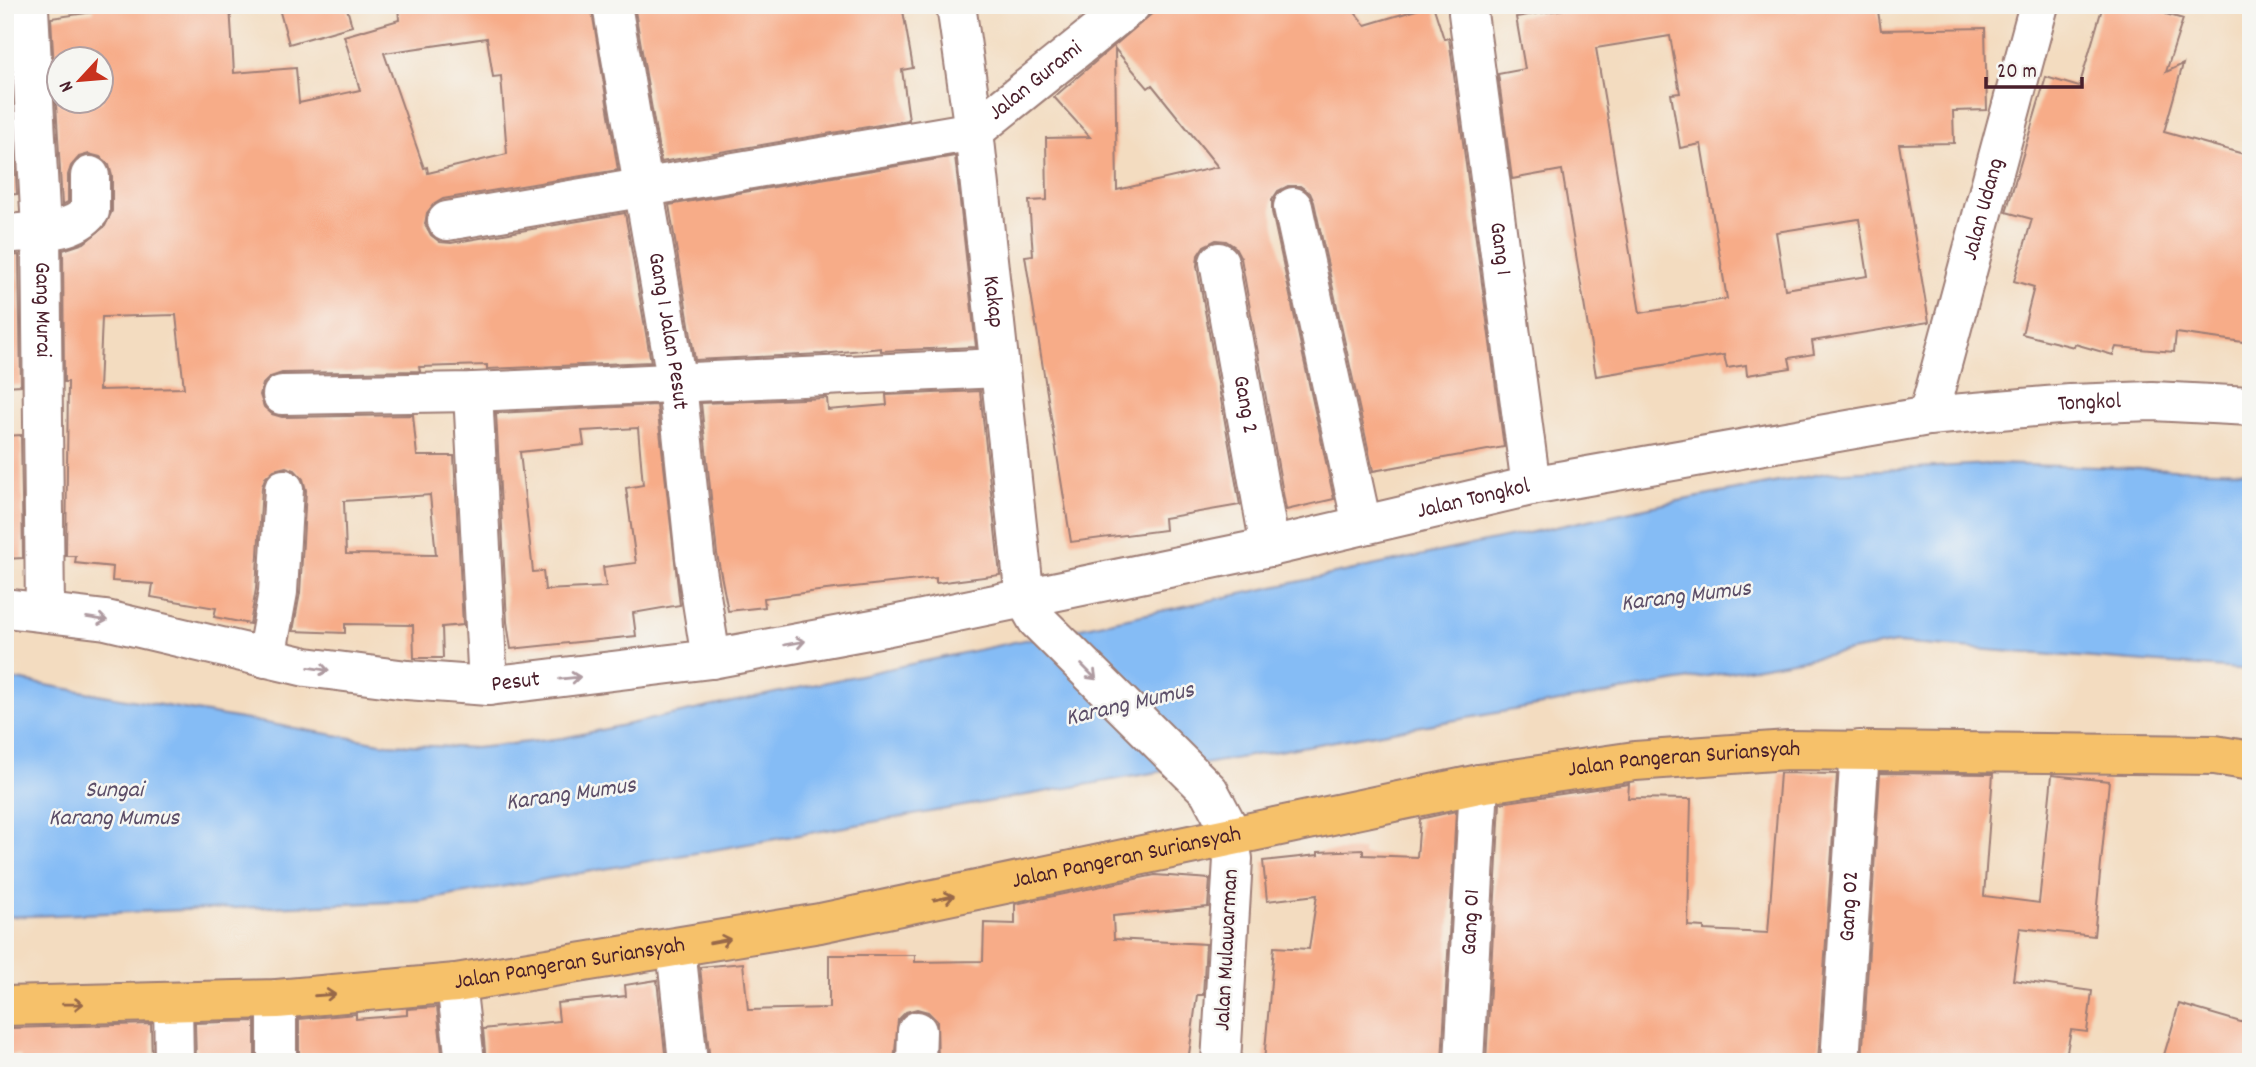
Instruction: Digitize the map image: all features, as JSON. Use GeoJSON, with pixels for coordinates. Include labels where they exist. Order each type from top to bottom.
{"type":"FeatureCollection","features":[{"type":"Feature","properties":{"kind":"main road","name":"Jalan Pangeran Suriansyah"},"geometry":{"type":"LineString","coordinates":[[5,1006],[277,999],[456,983],[820,923],[1479,784],[1635,761],[1788,750],[1860,750],[2215,755],[2251,761]]}},
{"type":"Feature","properties":{"kind":"street","name":"Gang 1 Jalan Pesut"},"geometry":{"type":"LineString","coordinates":[[612,5],[677,384],[695,557],[711,659]]}},
{"type":"Feature","properties":{"kind":"street","name":"Kakap"},"geometry":{"type":"LineString","coordinates":[[956,5],[974,131],[999,368],[1033,611]]}},
{"type":"Feature","properties":{"kind":"street","name":"Jalan Gurami"},"geometry":{"type":"LineString","coordinates":[[974,131],[1131,5]]}},
{"type":"Feature","properties":{"kind":"street","name":"Jalan Udang"},"geometry":{"type":"LineString","coordinates":[[1928,416],[2039,5]]}},
{"type":"Feature","properties":{"kind":"street","name":"Gang Murai"},"geometry":{"type":"LineString","coordinates":[[25,9],[23,232],[44,612]]}},
{"type":"Feature","properties":{"kind":"street","name":"Gang 1"},"geometry":{"type":"LineString","coordinates":[[1468,13],[1531,486]]}},
{"type":"Feature","properties":{"kind":"street"},"geometry":{"type":"LineString","coordinates":[[447,221],[974,131]]}},
{"type":"Feature","properties":{"kind":"street"},"geometry":{"type":"LineString","coordinates":[[23,232],[64,226],[86,216],[91,201],[90,176]]}},
{"type":"Feature","properties":{"kind":"street"},"geometry":{"type":"LineString","coordinates":[[1293,207],[1362,525]]}},
{"type":"Feature","properties":{"kind":"street","name":"Gang 2"},"geometry":{"type":"LineString","coordinates":[[1219,262],[1270,547]]}},
{"type":"Feature","properties":{"kind":"street"},"geometry":{"type":"LineString","coordinates":[[282,395],[473,392],[999,368]]}},
{"type":"Feature","properties":{"kind":"street"},"geometry":{"type":"LineString","coordinates":[[473,392],[488,686]]}},
{"type":"Feature","properties":{"kind":"street","name":"Tongkol"},"geometry":{"type":"LineString","coordinates":[[1928,416],[2070,404],[2152,401],[2251,406]]}},
{"type":"Feature","properties":{"kind":"street","name":"Jalan Tongkol"},"geometry":{"type":"LineString","coordinates":[[1033,611],[1270,547],[1531,486],[1928,416]]}},
{"type":"Feature","properties":{"kind":"street"},"geometry":{"type":"LineString","coordinates":[[266,658],[278,592],[284,489]]}},
{"type":"Feature","properties":{"kind":"street","name":"Pesut"},"geometry":{"type":"LineString","coordinates":[[5,608],[106,621],[266,658],[356,675],[488,686],[711,659],[1033,611]]}},
{"type":"Feature","properties":{"kind":"street"},"geometry":{"type":"LineString","coordinates":[[1033,611],[1209,791],[1221,811],[1231,838]]}},
{"type":"Feature","properties":{"kind":"street","name":"Gang 02"},"geometry":{"type":"LineString","coordinates":[[1840,1062],[1860,750]]}},
{"type":"Feature","properties":{"kind":"street","name":"Gang 01"},"geometry":{"type":"LineString","coordinates":[[1464,1062],[1479,784]]}},
{"type":"Feature","properties":{"kind":"street","name":"Jalan Mulawarman"},"geometry":{"type":"LineString","coordinates":[[1221,1062],[1233,896],[1231,838]]}},
{"type":"Feature","properties":{"kind":"street"},"geometry":{"type":"LineString","coordinates":[[676,948],[688,1062]]}},
{"type":"Feature","properties":{"kind":"street"},"geometry":{"type":"LineString","coordinates":[[456,983],[465,1062]]}},
{"type":"Feature","properties":{"kind":"street"},"geometry":{"type":"LineString","coordinates":[[277,999],[277,1062]]}},
{"type":"Feature","properties":{"kind":"street"},"geometry":{"type":"LineString","coordinates":[[173,1002],[174,1062]]}},
{"type":"Feature","properties":{"kind":"water","name":"Sungai Karang Mumus"},"geometry":{"type":"Polygon","coordinates":[[[1989,464],[2251,471],[2251,670],[1896,643],[421,901],[5,917],[5,678],[387,744],[476,748],[563,738],[1678,501],[1826,473],[1989,464]]]}},
{"type":"Feature","properties":{"kind":"building"},"geometry":{"type":"Polygon","coordinates":[[[93,5],[230,5],[234,73],[296,68],[299,103],[360,90],[344,36],[399,20],[398,5],[591,5],[618,170],[443,199],[427,213],[425,224],[431,235],[440,242],[451,243],[625,213],[651,362],[487,369],[487,365],[419,367],[420,371],[282,373],[270,377],[263,384],[260,395],[264,407],[272,414],[282,417],[413,415],[417,456],[454,456],[463,625],[442,627],[443,658],[414,658],[413,625],[345,624],[345,633],[293,631],[300,593],[306,490],[303,479],[295,470],[286,467],[274,470],[265,478],[262,487],[256,589],[250,624],[214,617],[216,608],[151,597],[153,584],[112,581],[113,567],[75,563],[76,556],[66,556],[68,382],[64,382],[63,250],[84,243],[105,226],[112,211],[112,176],[109,165],[100,157],[89,154],[79,157],[71,166],[68,175],[68,202],[62,205],[57,116],[116,116],[116,46],[53,46],[51,18],[94,12],[93,5]],[[487,38],[384,53],[428,173],[507,154],[501,76],[493,77],[487,38]],[[176,315],[102,317],[99,390],[184,388],[176,315]],[[430,495],[344,501],[346,554],[436,555],[430,495]]]}},
{"type":"Feature","properties":{"kind":"building"},"geometry":{"type":"Polygon","coordinates":[[[278,5],[346,5],[352,26],[289,44],[278,5]]]}},
{"type":"Feature","properties":{"kind":"building"},"geometry":{"type":"Polygon","coordinates":[[[634,5],[902,5],[913,68],[902,70],[909,120],[661,162],[634,5]]]}},
{"type":"Feature","properties":{"kind":"building"},"geometry":{"type":"Polygon","coordinates":[[[1162,5],[1349,5],[1365,25],[1433,5],[1444,39],[1449,38],[1504,447],[1373,471],[1314,202],[1310,193],[1300,186],[1288,186],[1278,191],[1272,200],[1272,212],[1334,499],[1286,510],[1241,258],[1235,247],[1226,241],[1216,240],[1204,246],[1198,255],[1197,266],[1240,505],[1164,518],[1165,530],[1071,542],[1025,256],[1033,255],[1029,201],[1047,200],[1046,138],[1090,137],[1054,97],[1162,5]],[[1115,49],[1117,190],[1218,167],[1152,85],[1148,88],[1115,49]]]}},
{"type":"Feature","properties":{"kind":"building"},"geometry":{"type":"Polygon","coordinates":[[[1588,5],[1796,5],[1797,11],[1834,5],[1877,5],[1881,30],[1985,28],[1987,110],[1953,111],[1954,143],[1899,144],[1929,322],[1812,341],[1814,354],[1789,358],[1791,368],[1747,375],[1746,365],[1727,368],[1724,355],[1596,376],[1562,170],[1512,179],[1498,74],[1525,69],[1516,17],[1588,5]],[[1670,36],[1596,48],[1640,313],[1727,299],[1701,144],[1680,148],[1671,94],[1680,93],[1670,36]],[[1859,219],[1776,232],[1785,289],[1868,276],[1859,219]]]}},
{"type":"Feature","properties":{"kind":"building"},"geometry":{"type":"Polygon","coordinates":[[[2103,5],[2169,5],[2166,14],[2183,19],[2166,72],[2183,64],[2164,132],[2251,156],[2251,343],[2176,333],[2174,352],[2116,347],[2113,355],[2075,344],[2074,347],[2022,334],[2034,287],[2014,281],[2032,219],[2006,212],[2046,77],[2079,87],[2103,5]]]}},
{"type":"Feature","properties":{"kind":"building"},"geometry":{"type":"Polygon","coordinates":[[[8,24],[17,194],[5,195],[5,25],[8,24]]]}},
{"type":"Feature","properties":{"kind":"building"},"geometry":{"type":"Polygon","coordinates":[[[955,156],[976,347],[881,351],[881,348],[822,354],[695,360],[669,205],[955,156]]]}},
{"type":"Feature","properties":{"kind":"building"},"geometry":{"type":"Polygon","coordinates":[[[19,255],[21,385],[5,386],[5,256],[19,255]]]}},
{"type":"Feature","properties":{"kind":"building"},"geometry":{"type":"Polygon","coordinates":[[[980,391],[1000,575],[936,583],[936,578],[764,598],[765,607],[728,611],[717,554],[701,403],[827,398],[828,410],[887,405],[886,395],[980,391]]]}},
{"type":"Feature","properties":{"kind":"building"},"geometry":{"type":"Polygon","coordinates":[[[657,405],[680,605],[633,613],[636,636],[511,649],[507,622],[496,413],[657,405]],[[638,428],[582,431],[584,445],[520,452],[533,572],[543,571],[545,590],[606,587],[603,567],[636,563],[626,488],[643,485],[638,428]]]}},
{"type":"Feature","properties":{"kind":"building"},"geometry":{"type":"Polygon","coordinates":[[[21,435],[23,558],[5,559],[5,436],[21,435]]]}},
{"type":"Feature","properties":{"kind":"building"},"geometry":{"type":"Polygon","coordinates":[[[1780,773],[1837,774],[1818,1062],[1486,1062],[1500,803],[1629,784],[1628,798],[1691,799],[1688,926],[1704,927],[1704,930],[1768,933],[1780,773]]]}},
{"type":"Feature","properties":{"kind":"building"},"geometry":{"type":"Polygon","coordinates":[[[1880,773],[1993,774],[1984,896],[2039,903],[2052,775],[2109,781],[2094,936],[2020,928],[2013,980],[2092,991],[2087,1032],[2071,1030],[2065,1062],[1862,1062],[1880,773]]]}},
{"type":"Feature","properties":{"kind":"building"},"geometry":{"type":"Polygon","coordinates":[[[1456,811],[1442,1062],[1381,1057],[1381,1062],[1264,1062],[1274,947],[1309,949],[1317,895],[1267,901],[1263,861],[1318,855],[1318,852],[1363,850],[1363,855],[1417,857],[1420,819],[1456,811]]]}},
{"type":"Feature","properties":{"kind":"building"},"geometry":{"type":"Polygon","coordinates":[[[1155,875],[1210,879],[1208,907],[1113,916],[1114,939],[1206,944],[1203,995],[1197,995],[1188,1062],[938,1062],[937,1021],[928,1012],[917,1009],[906,1012],[898,1020],[894,1062],[881,1062],[881,1056],[823,1056],[823,1062],[710,1062],[700,967],[743,963],[748,1010],[829,1008],[829,955],[915,955],[915,962],[983,961],[984,923],[1015,924],[1015,904],[1155,875]]]}},
{"type":"Feature","properties":{"kind":"building"},"geometry":{"type":"Polygon","coordinates":[[[657,980],[666,1062],[486,1062],[483,1029],[559,1021],[557,1003],[626,996],[625,985],[657,980]]]}},
{"type":"Feature","properties":{"kind":"building"},"geometry":{"type":"Polygon","coordinates":[[[2179,1004],[2251,1025],[2251,1062],[2187,1062],[2164,1055],[2179,1004]]]}},
{"type":"Feature","properties":{"kind":"building"},"geometry":{"type":"Polygon","coordinates":[[[437,1007],[443,1062],[299,1062],[299,1019],[356,1014],[356,1019],[407,1015],[407,1009],[437,1007]]]}},
{"type":"Feature","properties":{"kind":"building"},"geometry":{"type":"Polygon","coordinates":[[[255,1021],[255,1062],[196,1062],[195,1023],[255,1021]]]}},
{"type":"Feature","properties":{"kind":"building"},"geometry":{"type":"Polygon","coordinates":[[[151,1024],[152,1062],[21,1062],[20,1055],[10,1055],[10,1028],[151,1024]]]}},
{"type":"Feature","properties":{"kind":"water label","name":"Karang Mumus"},"geometry":{"type":"Point","coordinates":[1686,597]}},
{"type":"Feature","properties":{"kind":"water label","name":"Karang Mumus"},"geometry":{"type":"Point","coordinates":[1130,705]}},
{"type":"Feature","properties":{"kind":"water label","name":"Karang Mumus"},"geometry":{"type":"Point","coordinates":[571,795]}}]}
